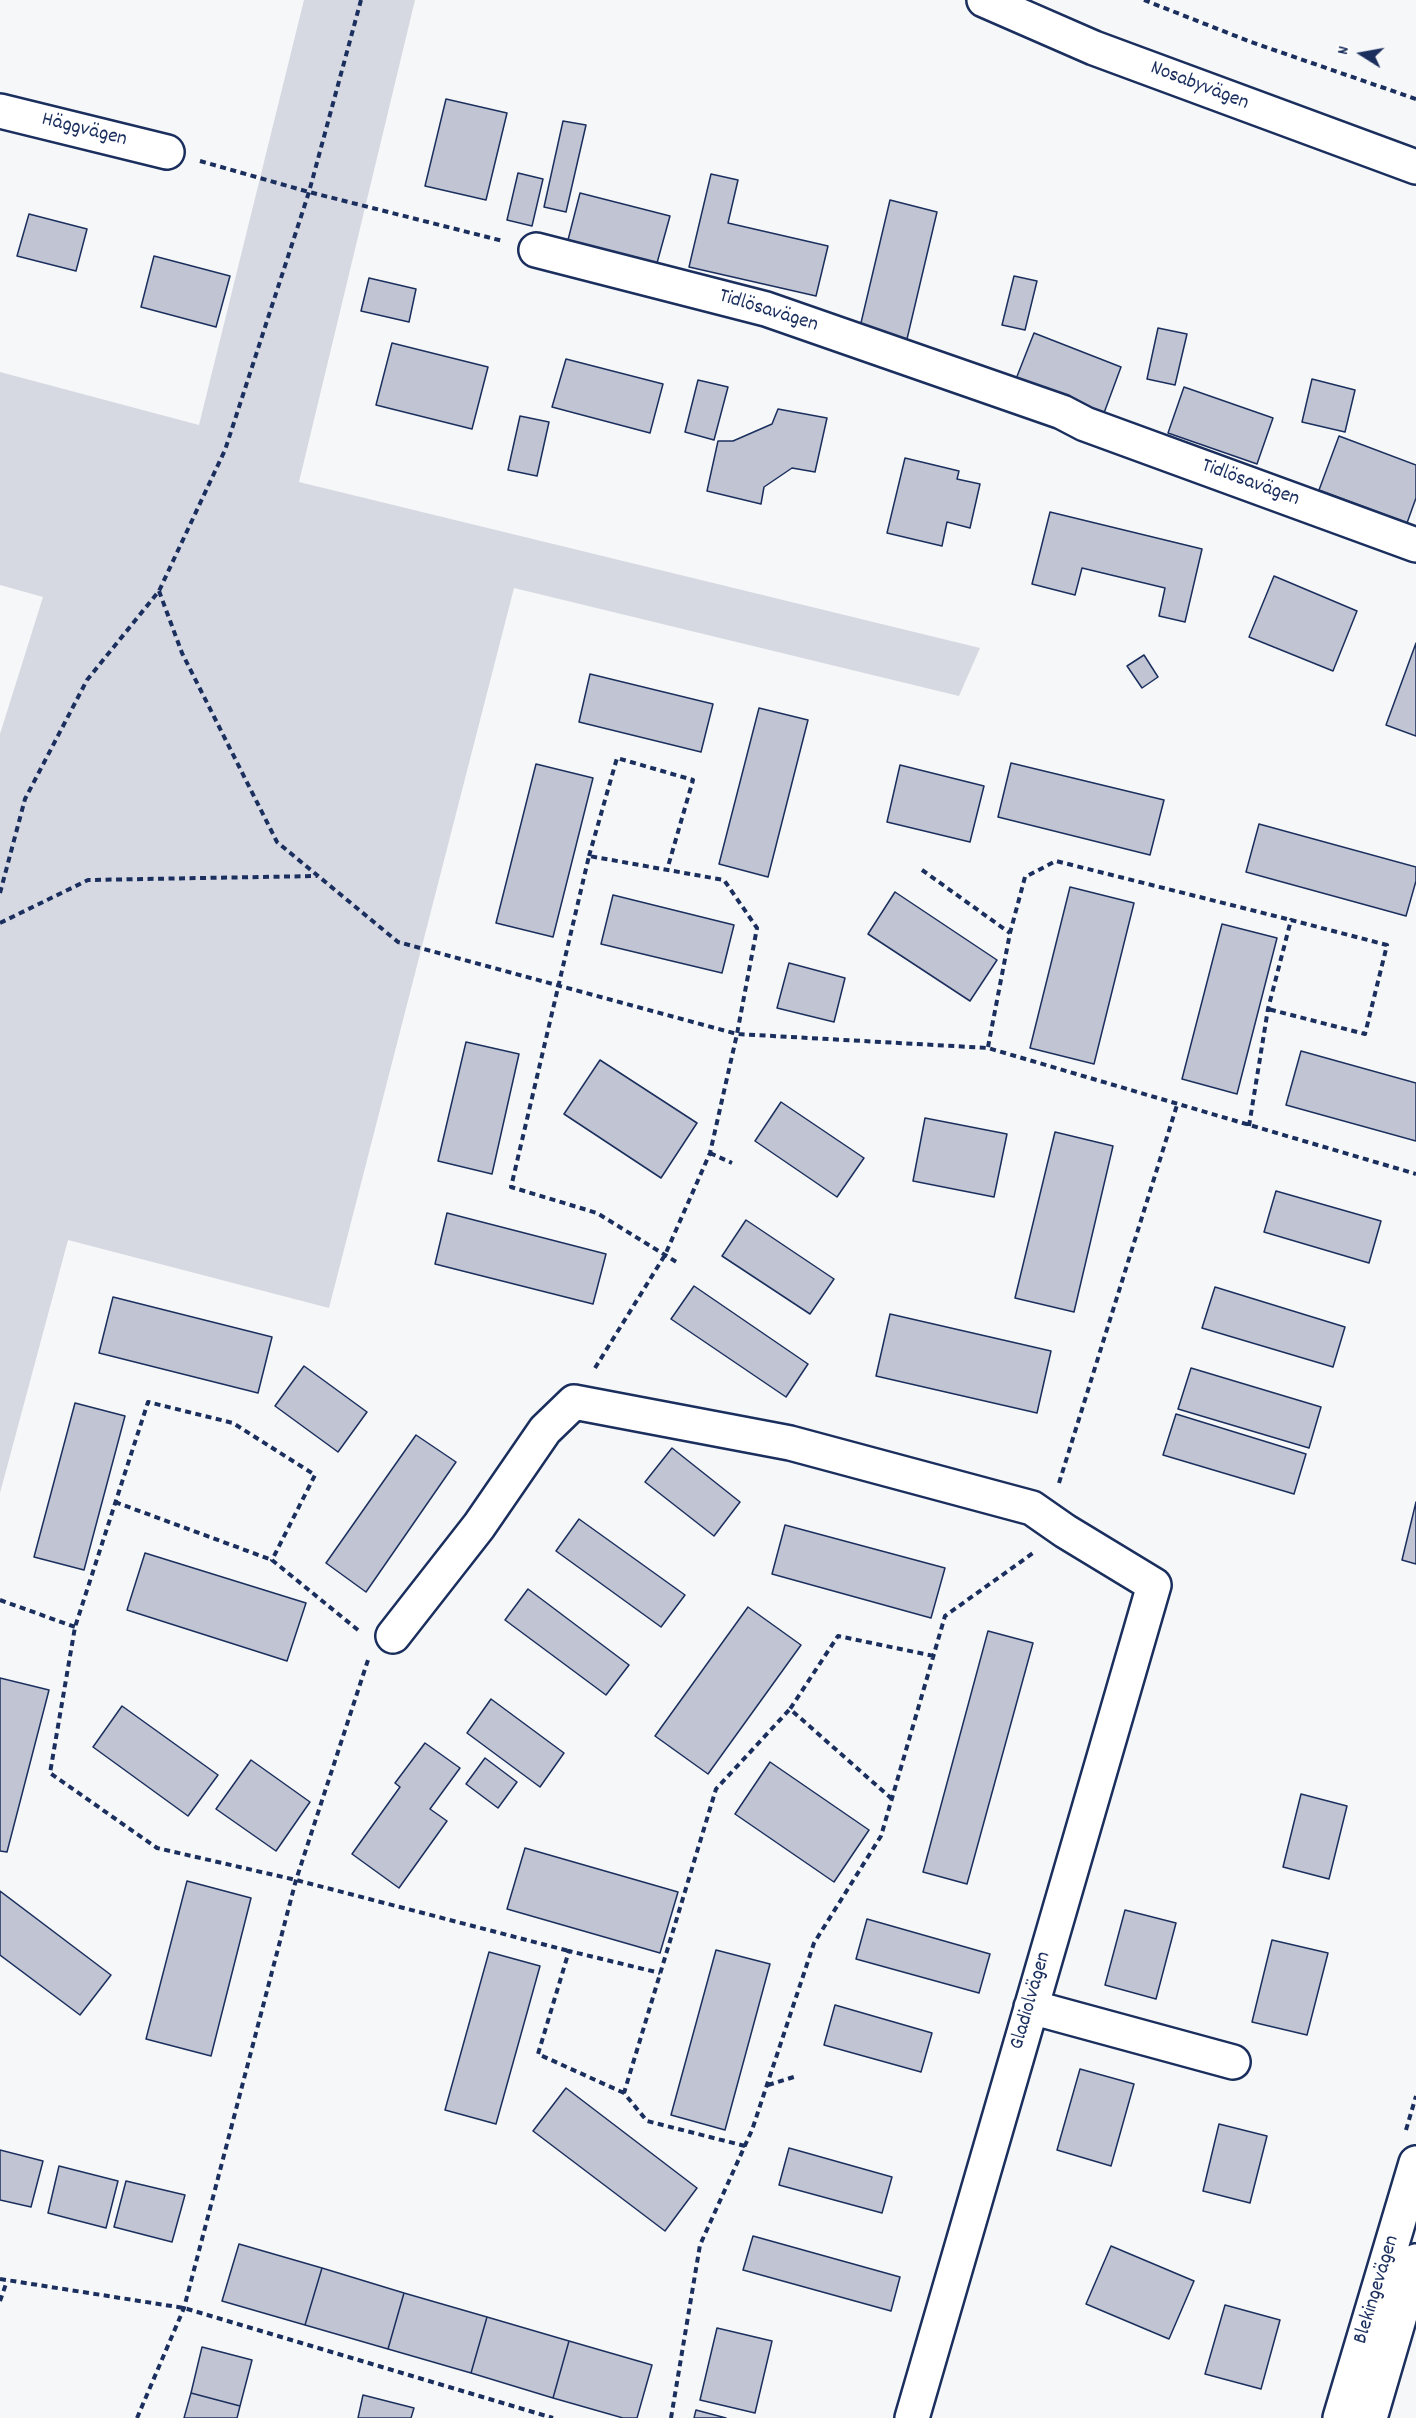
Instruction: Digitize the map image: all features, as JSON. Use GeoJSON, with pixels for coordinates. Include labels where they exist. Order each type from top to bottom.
{"type":"FeatureCollection","features":[{"type":"Feature","properties":{"kind":"street","name":"Nosabyvägen"},"geometry":{"type":"LineString","coordinates":[[984,0],[1094,48],[1416,167]]}},
{"type":"Feature","properties":{"kind":"street","name":"Häggvägen"},"geometry":{"type":"LineString","coordinates":[[0,111],[167,152]]}},
{"type":"Feature","properties":{"kind":"street","name":"Tidlösavägen"},"geometry":{"type":"LineString","coordinates":[[536,250],[766,309],[1062,412],[1085,424],[1416,545]]}},
{"type":"Feature","properties":{"kind":"street"},"geometry":{"type":"LineString","coordinates":[[376,1640],[479,1526],[545,1430],[574,1402],[790,1443],[1032,1508],[1056,1525]]}},
{"type":"Feature","properties":{"kind":"street","name":"Gladiolvägen"},"geometry":{"type":"LineString","coordinates":[[912,2418],[1154,1585],[1056,1525]]}},
{"type":"Feature","properties":{"kind":"street"},"geometry":{"type":"LineString","coordinates":[[1031,2007],[1233,2062]]}},
{"type":"Feature","properties":{"kind":"street","name":"Blekingevägen"},"geometry":{"type":"LineString","coordinates":[[1340,2418],[1416,2163]]}},
{"type":"Feature","properties":{"kind":"street","name":"Blekingevägen"},"geometry":{"type":"LineString","coordinates":[[1370,2418],[1416,2261]]}},
{"type":"Feature","properties":{"kind":"path"},"geometry":{"type":"LineString","coordinates":[[0,893],[25,799],[87,680],[159,591],[225,450],[309,192],[361,0]]}},
{"type":"Feature","properties":{"kind":"path"},"geometry":{"type":"LineString","coordinates":[[1144,0],[1251,42],[1416,99]]}},
{"type":"Feature","properties":{"kind":"path"},"geometry":{"type":"LineString","coordinates":[[167,152],[309,192],[536,250]]}},
{"type":"Feature","properties":{"kind":"path"},"geometry":{"type":"LineString","coordinates":[[159,591],[182,652],[277,843],[398,942],[737,1034],[988,1048],[1416,1174]]}},
{"type":"Feature","properties":{"kind":"path"},"geometry":{"type":"LineString","coordinates":[[667,870],[693,780],[617,758],[589,856],[511,1186],[597,1213],[678,1263]]}},
{"type":"Feature","properties":{"kind":"path"},"geometry":{"type":"LineString","coordinates":[[574,1402],[665,1255],[710,1153],[737,1034],[757,928],[724,880],[589,856]]}},
{"type":"Feature","properties":{"kind":"path"},"geometry":{"type":"LineString","coordinates":[[988,1048],[1010,933],[1025,877],[1056,861],[1387,945],[1365,1034],[1268,1009]]}},
{"type":"Feature","properties":{"kind":"path"},"geometry":{"type":"LineString","coordinates":[[922,870],[1010,933]]}},
{"type":"Feature","properties":{"kind":"path"},"geometry":{"type":"LineString","coordinates":[[0,922],[88,880],[317,876]]}},
{"type":"Feature","properties":{"kind":"path"},"geometry":{"type":"LineString","coordinates":[[1250,1126],[1268,1009],[1291,920]]}},
{"type":"Feature","properties":{"kind":"path"},"geometry":{"type":"LineString","coordinates":[[671,2418],[700,2245],[745,2146],[814,1943],[881,1836],[945,1616],[1056,1525],[1177,1105]]}},
{"type":"Feature","properties":{"kind":"path"},"geometry":{"type":"LineString","coordinates":[[710,1153],[732,1163]]}},
{"type":"Feature","properties":{"kind":"path"},"geometry":{"type":"LineString","coordinates":[[272,1560],[315,1475],[233,1423],[147,1402],[75,1627],[50,1773],[158,1848],[296,1880],[569,1952],[660,1973]]}},
{"type":"Feature","properties":{"kind":"path"},"geometry":{"type":"LineString","coordinates":[[115,1502],[272,1560],[376,1640],[296,1880],[184,2308],[137,2418]]}},
{"type":"Feature","properties":{"kind":"path"},"geometry":{"type":"LineString","coordinates":[[0,1600],[75,1627]]}},
{"type":"Feature","properties":{"kind":"path"},"geometry":{"type":"LineString","coordinates":[[624,2092],[716,1789],[790,1709],[837,1636],[934,1656]]}},
{"type":"Feature","properties":{"kind":"path"},"geometry":{"type":"LineString","coordinates":[[790,1709],[892,1799]]}},
{"type":"Feature","properties":{"kind":"path"},"geometry":{"type":"LineString","coordinates":[[569,1952],[538,2054],[624,2092],[647,2121],[745,2146]]}},
{"type":"Feature","properties":{"kind":"path"},"geometry":{"type":"LineString","coordinates":[[767,2085],[797,2076]]}},
{"type":"Feature","properties":{"kind":"path"},"geometry":{"type":"LineString","coordinates":[[0,2279],[184,2308],[553,2418]]}},
{"type":"Feature","properties":{"kind":"path"},"geometry":{"type":"LineString","coordinates":[[0,2301],[7,2281]]}},
{"type":"Feature","properties":{"kind":"shaded area"},"geometry":{"type":"Polygon","coordinates":[[[304,0],[415,0],[299,482],[980,648],[959,696],[514,588],[329,1308],[68,1240],[0,1493],[0,734],[43,597],[0,585],[0,372],[199,425],[304,0]]]}},
{"type":"Feature","properties":{"kind":"building"},"geometry":{"type":"Polygon","coordinates":[[[446,99],[507,113],[486,200],[425,186],[446,99]]]}},
{"type":"Feature","properties":{"kind":"building"},"geometry":{"type":"Polygon","coordinates":[[[563,121],[586,125],[566,212],[544,207],[563,121]]]}},
{"type":"Feature","properties":{"kind":"building"},"geometry":{"type":"Polygon","coordinates":[[[518,173],[543,179],[532,226],[507,220],[518,173]]]}},
{"type":"Feature","properties":{"kind":"building"},"geometry":{"type":"Polygon","coordinates":[[[711,174],[738,180],[728,223],[828,246],[816,296],[689,267],[711,174]]]}},
{"type":"Feature","properties":{"kind":"building"},"geometry":{"type":"Polygon","coordinates":[[[580,193],[670,216],[657,263],[568,240],[580,193]]]}},
{"type":"Feature","properties":{"kind":"building"},"geometry":{"type":"Polygon","coordinates":[[[890,200],[937,212],[907,339],[860,327],[890,200]]]}},
{"type":"Feature","properties":{"kind":"building"},"geometry":{"type":"Polygon","coordinates":[[[29,214],[87,229],[76,271],[17,256],[29,214]]]}},
{"type":"Feature","properties":{"kind":"building"},"geometry":{"type":"Polygon","coordinates":[[[154,256],[230,276],[216,327],[141,307],[154,256]]]}},
{"type":"Feature","properties":{"kind":"building"},"geometry":{"type":"Polygon","coordinates":[[[1014,276],[1037,281],[1025,330],[1002,325],[1014,276]]]}},
{"type":"Feature","properties":{"kind":"building"},"geometry":{"type":"Polygon","coordinates":[[[369,278],[416,289],[409,322],[361,311],[369,278]]]}},
{"type":"Feature","properties":{"kind":"building"},"geometry":{"type":"Polygon","coordinates":[[[1158,328],[1187,334],[1175,385],[1147,379],[1158,328]]]}},
{"type":"Feature","properties":{"kind":"building"},"geometry":{"type":"Polygon","coordinates":[[[1034,333],[1121,367],[1104,413],[1016,379],[1034,333]]]}},
{"type":"Feature","properties":{"kind":"building"},"geometry":{"type":"Polygon","coordinates":[[[392,343],[488,367],[472,429],[376,405],[392,343]]]}},
{"type":"Feature","properties":{"kind":"building"},"geometry":{"type":"Polygon","coordinates":[[[566,359],[663,384],[650,433],[552,407],[566,359]]]}},
{"type":"Feature","properties":{"kind":"building"},"geometry":{"type":"Polygon","coordinates":[[[1312,379],[1355,390],[1345,432],[1302,422],[1312,379]]]}},
{"type":"Feature","properties":{"kind":"building"},"geometry":{"type":"Polygon","coordinates":[[[698,380],[728,387],[714,440],[685,432],[698,380]]]}},
{"type":"Feature","properties":{"kind":"building"},"geometry":{"type":"Polygon","coordinates":[[[1184,387],[1273,418],[1257,464],[1168,433],[1184,387]]]}},
{"type":"Feature","properties":{"kind":"building"},"geometry":{"type":"Polygon","coordinates":[[[778,409],[827,418],[815,472],[792,468],[764,487],[761,504],[707,491],[718,441],[733,441],[772,424],[778,409]]]}},
{"type":"Feature","properties":{"kind":"building"},"geometry":{"type":"Polygon","coordinates":[[[520,416],[549,422],[537,476],[508,470],[520,416]]]}},
{"type":"Feature","properties":{"kind":"building"},"geometry":{"type":"Polygon","coordinates":[[[1339,436],[1416,465],[1416,498],[1407,523],[1319,490],[1339,436]]]}},
{"type":"Feature","properties":{"kind":"building"},"geometry":{"type":"Polygon","coordinates":[[[905,458],[959,471],[957,479],[980,484],[970,528],[947,522],[942,546],[887,533],[905,458]]]}},
{"type":"Feature","properties":{"kind":"building"},"geometry":{"type":"Polygon","coordinates":[[[1050,512],[1202,549],[1185,622],[1159,616],[1165,588],[1082,568],[1075,595],[1032,584],[1050,512]]]}},
{"type":"Feature","properties":{"kind":"building"},"geometry":{"type":"Polygon","coordinates":[[[1274,576],[1357,611],[1333,671],[1249,637],[1274,576]]]}},
{"type":"Feature","properties":{"kind":"building"},"geometry":{"type":"Polygon","coordinates":[[[1416,643],[1416,736],[1386,725],[1416,643]]]}},
{"type":"Feature","properties":{"kind":"building"},"geometry":{"type":"Polygon","coordinates":[[[1144,655],[1158,677],[1142,688],[1127,666],[1144,655]]]}},
{"type":"Feature","properties":{"kind":"building"},"geometry":{"type":"Polygon","coordinates":[[[590,674],[713,704],[701,752],[579,722],[590,674]]]}},
{"type":"Feature","properties":{"kind":"building"},"geometry":{"type":"Polygon","coordinates":[[[759,708],[808,720],[768,877],[719,864],[759,708]]]}},
{"type":"Feature","properties":{"kind":"building"},"geometry":{"type":"Polygon","coordinates":[[[1011,763],[1164,800],[1150,855],[998,817],[1011,763]]]}},
{"type":"Feature","properties":{"kind":"building"},"geometry":{"type":"Polygon","coordinates":[[[536,764],[593,778],[553,937],[496,923],[536,764]]]}},
{"type":"Feature","properties":{"kind":"building"},"geometry":{"type":"Polygon","coordinates":[[[900,765],[984,786],[970,842],[887,822],[900,765]]]}},
{"type":"Feature","properties":{"kind":"building"},"geometry":{"type":"Polygon","coordinates":[[[1259,824],[1416,867],[1416,881],[1406,916],[1246,872],[1259,824]]]}},
{"type":"Feature","properties":{"kind":"building"},"geometry":{"type":"Polygon","coordinates":[[[1070,887],[1134,903],[1094,1064],[1030,1048],[1070,887]]]}},
{"type":"Feature","properties":{"kind":"building"},"geometry":{"type":"Polygon","coordinates":[[[895,892],[997,960],[970,1001],[868,934],[895,892]]]}},
{"type":"Feature","properties":{"kind":"building"},"geometry":{"type":"Polygon","coordinates":[[[613,895],[734,925],[722,973],[601,944],[613,895]]]}},
{"type":"Feature","properties":{"kind":"building"},"geometry":{"type":"Polygon","coordinates":[[[1222,924],[1277,938],[1237,1094],[1182,1079],[1222,924]]]}},
{"type":"Feature","properties":{"kind":"building"},"geometry":{"type":"Polygon","coordinates":[[[789,963],[845,978],[834,1022],[777,1008],[789,963]]]}},
{"type":"Feature","properties":{"kind":"building"},"geometry":{"type":"Polygon","coordinates":[[[466,1042],[519,1054],[492,1174],[438,1161],[466,1042]]]}},
{"type":"Feature","properties":{"kind":"building"},"geometry":{"type":"Polygon","coordinates":[[[1301,1051],[1416,1083],[1416,1141],[1286,1105],[1301,1051]]]}},
{"type":"Feature","properties":{"kind":"building"},"geometry":{"type":"Polygon","coordinates":[[[600,1060],[697,1123],[661,1178],[564,1114],[600,1060]]]}},
{"type":"Feature","properties":{"kind":"building"},"geometry":{"type":"Polygon","coordinates":[[[781,1102],[864,1158],[837,1197],[755,1141],[781,1102]]]}},
{"type":"Feature","properties":{"kind":"building"},"geometry":{"type":"Polygon","coordinates":[[[925,1118],[1007,1134],[994,1197],[913,1181],[925,1118]]]}},
{"type":"Feature","properties":{"kind":"building"},"geometry":{"type":"Polygon","coordinates":[[[1055,1132],[1113,1146],[1074,1312],[1015,1298],[1055,1132]]]}},
{"type":"Feature","properties":{"kind":"building"},"geometry":{"type":"Polygon","coordinates":[[[1276,1191],[1381,1221],[1369,1263],[1264,1232],[1276,1191]]]}},
{"type":"Feature","properties":{"kind":"building"},"geometry":{"type":"Polygon","coordinates":[[[447,1213],[606,1254],[593,1304],[435,1264],[447,1213]]]}},
{"type":"Feature","properties":{"kind":"building"},"geometry":{"type":"Polygon","coordinates":[[[746,1220],[834,1279],[810,1314],[722,1256],[746,1220]]]}},
{"type":"Feature","properties":{"kind":"building"},"geometry":{"type":"Polygon","coordinates":[[[694,1286],[808,1364],[786,1397],[671,1319],[694,1286]]]}},
{"type":"Feature","properties":{"kind":"building"},"geometry":{"type":"Polygon","coordinates":[[[1215,1287],[1345,1327],[1333,1367],[1202,1328],[1215,1287]]]}},
{"type":"Feature","properties":{"kind":"building"},"geometry":{"type":"Polygon","coordinates":[[[113,1297],[272,1337],[258,1393],[99,1353],[113,1297]]]}},
{"type":"Feature","properties":{"kind":"building"},"geometry":{"type":"Polygon","coordinates":[[[890,1314],[1051,1351],[1037,1413],[876,1376],[890,1314]]]}},
{"type":"Feature","properties":{"kind":"building"},"geometry":{"type":"Polygon","coordinates":[[[304,1366],[367,1412],[338,1452],[275,1406],[304,1366]]]}},
{"type":"Feature","properties":{"kind":"building"},"geometry":{"type":"Polygon","coordinates":[[[1191,1368],[1321,1407],[1309,1448],[1178,1409],[1191,1368]]]}},
{"type":"Feature","properties":{"kind":"building"},"geometry":{"type":"Polygon","coordinates":[[[75,1403],[125,1416],[84,1570],[34,1557],[75,1403]]]}},
{"type":"Feature","properties":{"kind":"building"},"geometry":{"type":"Polygon","coordinates":[[[1176,1414],[1306,1454],[1294,1494],[1163,1455],[1176,1414]]]}},
{"type":"Feature","properties":{"kind":"building"},"geometry":{"type":"Polygon","coordinates":[[[416,1435],[456,1462],[366,1592],[326,1563],[416,1435]]]}},
{"type":"Feature","properties":{"kind":"building"},"geometry":{"type":"Polygon","coordinates":[[[672,1448],[740,1502],[714,1536],[645,1482],[672,1448]]]}},
{"type":"Feature","properties":{"kind":"building"},"geometry":{"type":"Polygon","coordinates":[[[1416,1502],[1416,1564],[1402,1560],[1416,1502]]]}},
{"type":"Feature","properties":{"kind":"building"},"geometry":{"type":"Polygon","coordinates":[[[579,1519],[685,1595],[661,1627],[556,1551],[579,1519]]]}},
{"type":"Feature","properties":{"kind":"building"},"geometry":{"type":"Polygon","coordinates":[[[785,1525],[945,1568],[931,1618],[772,1574],[785,1525]]]}},
{"type":"Feature","properties":{"kind":"building"},"geometry":{"type":"Polygon","coordinates":[[[145,1553],[306,1603],[287,1661],[127,1610],[145,1553]]]}},
{"type":"Feature","properties":{"kind":"building"},"geometry":{"type":"Polygon","coordinates":[[[528,1589],[629,1665],[606,1695],[505,1620],[528,1589]]]}},
{"type":"Feature","properties":{"kind":"building"},"geometry":{"type":"Polygon","coordinates":[[[748,1607],[801,1645],[708,1774],[655,1736],[748,1607]]]}},
{"type":"Feature","properties":{"kind":"building"},"geometry":{"type":"Polygon","coordinates":[[[988,1631],[1033,1643],[967,1884],[923,1872],[988,1631]]]}},
{"type":"Feature","properties":{"kind":"building"},"geometry":{"type":"Polygon","coordinates":[[[0,1678],[49,1690],[7,1852],[0,1851],[0,1678]]]}},
{"type":"Feature","properties":{"kind":"building"},"geometry":{"type":"Polygon","coordinates":[[[491,1699],[564,1753],[540,1787],[467,1733],[491,1699]]]}},
{"type":"Feature","properties":{"kind":"building"},"geometry":{"type":"Polygon","coordinates":[[[122,1706],[218,1775],[188,1816],[93,1747],[122,1706]]]}},
{"type":"Feature","properties":{"kind":"building"},"geometry":{"type":"Polygon","coordinates":[[[425,1743],[460,1768],[430,1809],[447,1821],[399,1888],[352,1854],[400,1787],[395,1783],[425,1743]]]}},
{"type":"Feature","properties":{"kind":"building"},"geometry":{"type":"Polygon","coordinates":[[[485,1758],[517,1782],[498,1808],[466,1784],[485,1758]]]}},
{"type":"Feature","properties":{"kind":"building"},"geometry":{"type":"Polygon","coordinates":[[[251,1760],[310,1802],[276,1851],[216,1809],[251,1760]]]}},
{"type":"Feature","properties":{"kind":"building"},"geometry":{"type":"Polygon","coordinates":[[[770,1762],[869,1830],[834,1882],[735,1814],[770,1762]]]}},
{"type":"Feature","properties":{"kind":"building"},"geometry":{"type":"Polygon","coordinates":[[[1301,1794],[1347,1806],[1329,1879],[1283,1867],[1301,1794]]]}},
{"type":"Feature","properties":{"kind":"building"},"geometry":{"type":"Polygon","coordinates":[[[525,1848],[678,1892],[660,1953],[507,1909],[525,1848]]]}},
{"type":"Feature","properties":{"kind":"building"},"geometry":{"type":"Polygon","coordinates":[[[187,1881],[251,1898],[211,2056],[146,2039],[187,1881]]]}},
{"type":"Feature","properties":{"kind":"building"},"geometry":{"type":"Polygon","coordinates":[[[0,1891],[111,1975],[80,2015],[0,1955],[0,1891]]]}},
{"type":"Feature","properties":{"kind":"building"},"geometry":{"type":"Polygon","coordinates":[[[1125,1910],[1176,1923],[1156,1999],[1105,1985],[1125,1910]]]}},
{"type":"Feature","properties":{"kind":"building"},"geometry":{"type":"Polygon","coordinates":[[[867,1919],[990,1954],[979,1993],[856,1959],[867,1919]]]}},
{"type":"Feature","properties":{"kind":"building"},"geometry":{"type":"Polygon","coordinates":[[[1272,1940],[1328,1953],[1307,2035],[1252,2022],[1272,1940]]]}},
{"type":"Feature","properties":{"kind":"building"},"geometry":{"type":"Polygon","coordinates":[[[716,1950],[770,1964],[725,2130],[671,2115],[716,1950]]]}},
{"type":"Feature","properties":{"kind":"building"},"geometry":{"type":"Polygon","coordinates":[[[489,1952],[540,1966],[496,2124],[445,2110],[489,1952]]]}},
{"type":"Feature","properties":{"kind":"building"},"geometry":{"type":"Polygon","coordinates":[[[835,2005],[932,2033],[921,2072],[824,2045],[835,2005]]]}},
{"type":"Feature","properties":{"kind":"building"},"geometry":{"type":"Polygon","coordinates":[[[1080,2069],[1134,2084],[1111,2166],[1057,2150],[1080,2069]]]}},
{"type":"Feature","properties":{"kind":"building"},"geometry":{"type":"Polygon","coordinates":[[[566,2088],[697,2188],[665,2231],[533,2131],[566,2088]]]}},
{"type":"Feature","properties":{"kind":"building"},"geometry":{"type":"Polygon","coordinates":[[[1219,2124],[1267,2136],[1250,2203],[1203,2191],[1219,2124]]]}},
{"type":"Feature","properties":{"kind":"building"},"geometry":{"type":"Polygon","coordinates":[[[789,2148],[892,2177],[882,2213],[779,2185],[789,2148]]]}},
{"type":"Feature","properties":{"kind":"building"},"geometry":{"type":"Polygon","coordinates":[[[0,2150],[43,2161],[31,2207],[0,2200],[0,2150]]]}},
{"type":"Feature","properties":{"kind":"building"},"geometry":{"type":"Polygon","coordinates":[[[59,2166],[118,2181],[106,2228],[48,2213],[59,2166]]]}},
{"type":"Feature","properties":{"kind":"building"},"geometry":{"type":"Polygon","coordinates":[[[126,2181],[185,2195],[172,2242],[114,2227],[126,2181]]]}},
{"type":"Feature","properties":{"kind":"building"},"geometry":{"type":"Polygon","coordinates":[[[753,2236],[900,2277],[891,2311],[743,2270],[753,2236]]]}},
{"type":"Feature","properties":{"kind":"building"},"geometry":{"type":"Polygon","coordinates":[[[239,2244],[322,2268],[305,2325],[222,2301],[239,2244]]]}},
{"type":"Feature","properties":{"kind":"building"},"geometry":{"type":"Polygon","coordinates":[[[1111,2246],[1194,2281],[1169,2339],[1086,2304],[1111,2246]]]}},
{"type":"Feature","properties":{"kind":"building"},"geometry":{"type":"Polygon","coordinates":[[[322,2268],[404,2293],[388,2349],[305,2325],[322,2268]]]}},
{"type":"Feature","properties":{"kind":"building"},"geometry":{"type":"Polygon","coordinates":[[[404,2293],[487,2317],[471,2373],[388,2349],[404,2293]]]}},
{"type":"Feature","properties":{"kind":"building"},"geometry":{"type":"Polygon","coordinates":[[[1225,2305],[1280,2320],[1261,2389],[1205,2374],[1225,2305]]]}},
{"type":"Feature","properties":{"kind":"building"},"geometry":{"type":"Polygon","coordinates":[[[487,2317],[569,2341],[553,2398],[471,2373],[487,2317]]]}},
{"type":"Feature","properties":{"kind":"building"},"geometry":{"type":"Polygon","coordinates":[[[717,2328],[772,2341],[755,2413],[700,2400],[717,2328]]]}},
{"type":"Feature","properties":{"kind":"building"},"geometry":{"type":"Polygon","coordinates":[[[569,2341],[652,2365],[637,2418],[623,2418],[553,2398],[569,2341]]]}},
{"type":"Feature","properties":{"kind":"building"},"geometry":{"type":"Polygon","coordinates":[[[202,2347],[252,2360],[240,2406],[191,2393],[202,2347]]]}},
{"type":"Feature","properties":{"kind":"building"},"geometry":{"type":"Polygon","coordinates":[[[191,2393],[240,2406],[237,2418],[184,2418],[191,2393]]]}},
{"type":"Feature","properties":{"kind":"building"},"geometry":{"type":"Polygon","coordinates":[[[363,2395],[414,2408],[411,2418],[358,2418],[363,2395]]]}},
{"type":"Feature","properties":{"kind":"building"},"geometry":{"type":"Polygon","coordinates":[[[696,2410],[726,2418],[694,2418],[696,2410]]]}}]}
